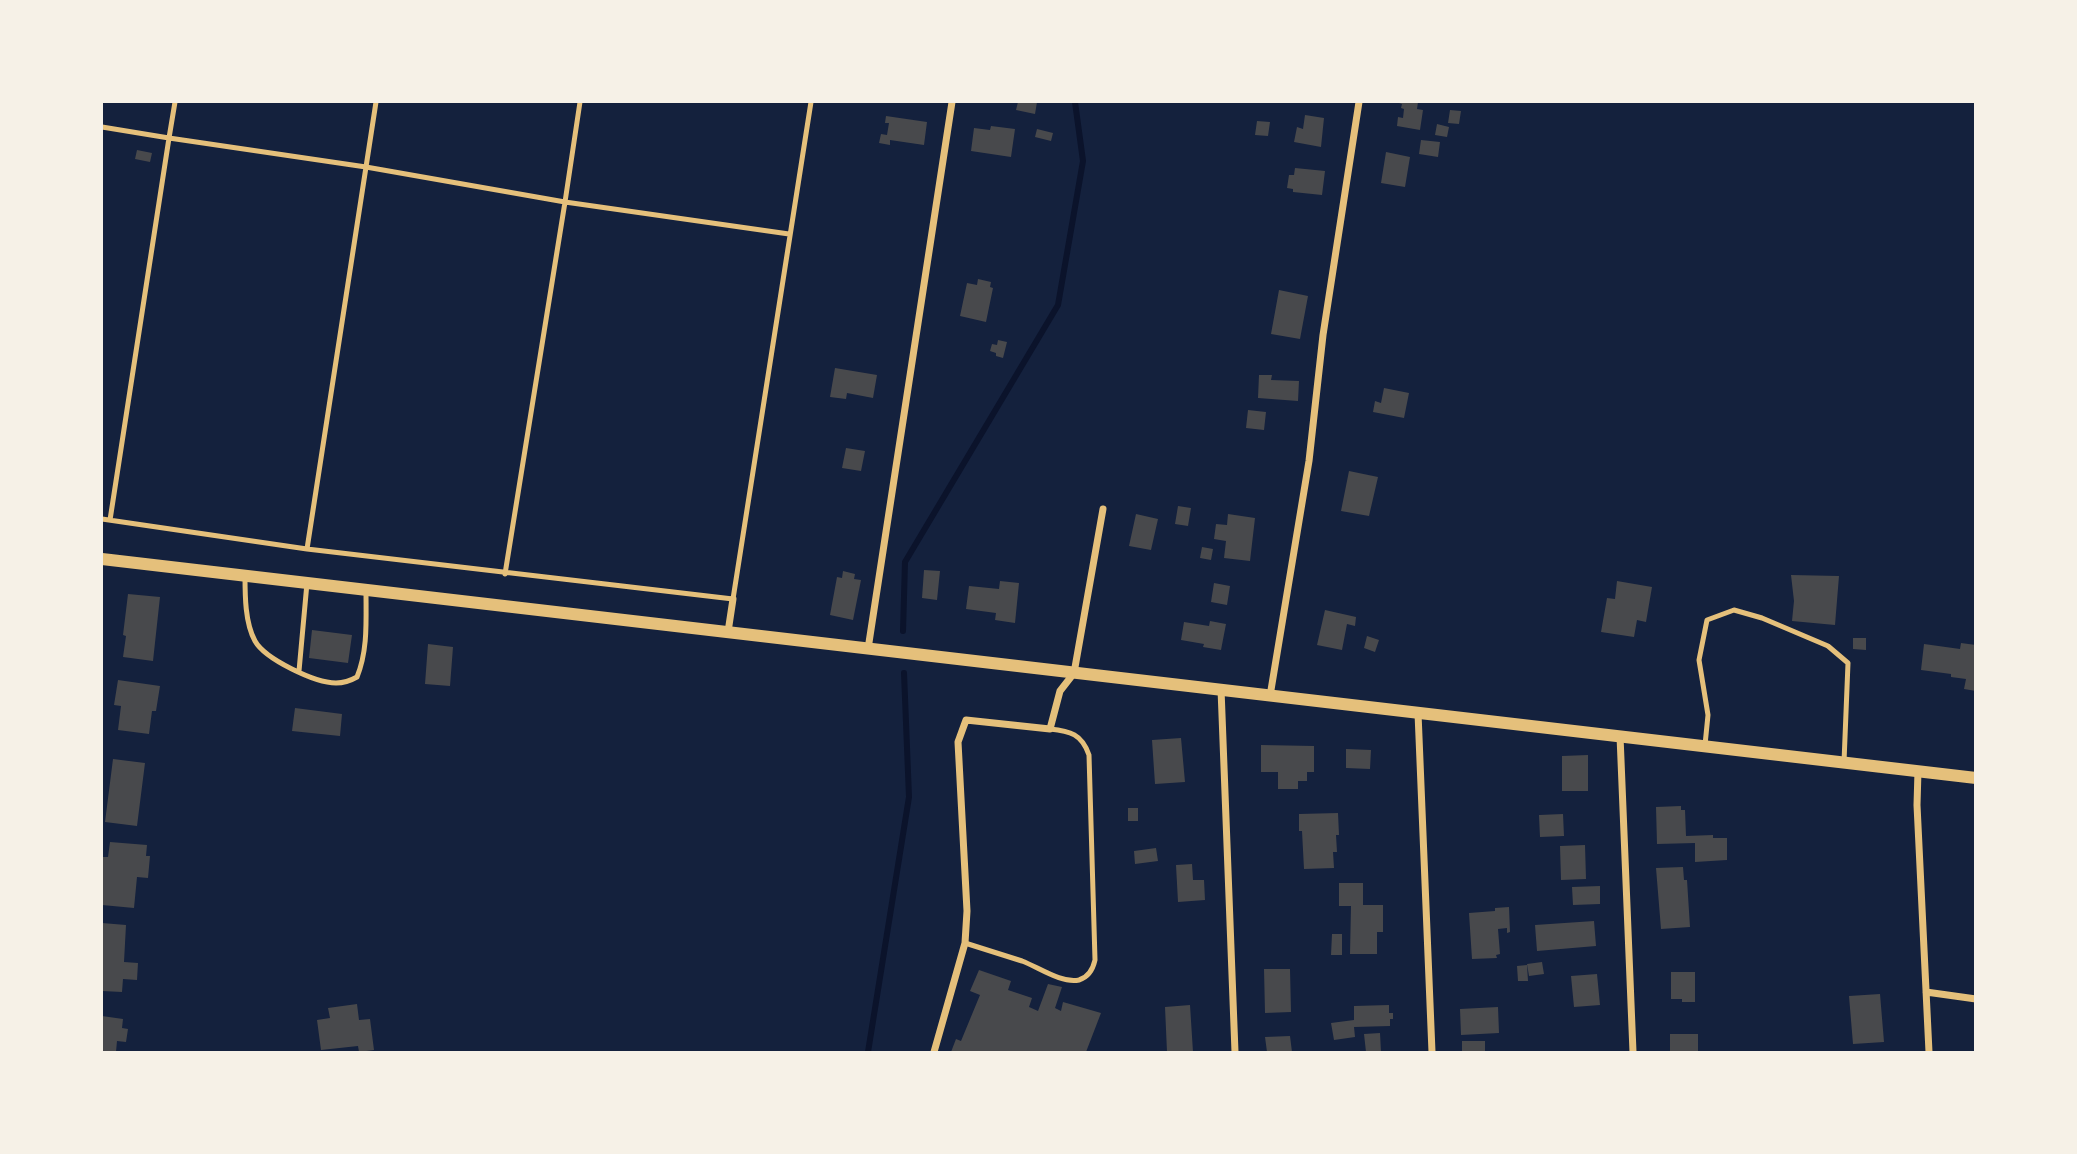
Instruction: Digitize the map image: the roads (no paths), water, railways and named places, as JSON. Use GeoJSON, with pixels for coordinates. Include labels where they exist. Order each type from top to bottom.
{"type":"FeatureCollection","features":[{"type":"Feature","properties":{"kind":"street"},"geometry":{"type":"LineString","coordinates":[[868,649],[952,102]]}},
{"type":"Feature","properties":{"kind":"street"},"geometry":{"type":"LineString","coordinates":[[1270,695],[1309,461],[1324,335],[1359,102]]}},
{"type":"Feature","properties":{"kind":"street"},"geometry":{"type":"LineString","coordinates":[[933,1052],[965,943],[967,911],[958,742],[966,720],[1050,729],[1060,691],[1074,673],[1103,509]]}},
{"type":"Feature","properties":{"kind":"street"},"geometry":{"type":"LineString","coordinates":[[102,559],[1976,778]]}},
{"type":"Feature","properties":{"kind":"street"},"geometry":{"type":"LineString","coordinates":[[729,632],[733,599]]}},
{"type":"Feature","properties":{"kind":"street"},"geometry":{"type":"LineString","coordinates":[[1221,689],[1236,1052]]}},
{"type":"Feature","properties":{"kind":"street"},"geometry":{"type":"LineString","coordinates":[[1418,713],[1432,1052]]}},
{"type":"Feature","properties":{"kind":"street"},"geometry":{"type":"LineString","coordinates":[[1620,736],[1633,1052]]}},
{"type":"Feature","properties":{"kind":"street"},"geometry":{"type":"LineString","coordinates":[[1918,771],[1917,805],[1929,1052]]}},
{"type":"Feature","properties":{"kind":"street"},"geometry":{"type":"LineString","coordinates":[[1926,992],[1976,999]]}},
{"type":"Feature","properties":{"kind":"lane"},"geometry":{"type":"LineString","coordinates":[[110,520],[175,102]]}},
{"type":"Feature","properties":{"kind":"lane"},"geometry":{"type":"LineString","coordinates":[[307,549],[376,102]]}},
{"type":"Feature","properties":{"kind":"lane"},"geometry":{"type":"LineString","coordinates":[[505,574],[580,102]]}},
{"type":"Feature","properties":{"kind":"lane"},"geometry":{"type":"LineString","coordinates":[[102,519],[307,549],[733,599],[811,102]]}},
{"type":"Feature","properties":{"kind":"lane"},"geometry":{"type":"LineString","coordinates":[[102,127],[366,167],[565,202],[789,234]]}},
{"type":"Feature","properties":{"kind":"lane"},"geometry":{"type":"LineString","coordinates":[[245,576],[245,597],[255,641],[273,659],[334,684],[357,677],[365,647],[366,590]]}},
{"type":"Feature","properties":{"kind":"lane"},"geometry":{"type":"LineString","coordinates":[[299,671],[307,583]]}},
{"type":"Feature","properties":{"kind":"lane"},"geometry":{"type":"LineString","coordinates":[[1705,746],[1708,715],[1699,660],[1707,620],[1734,610],[1762,618],[1828,646],[1849,663],[1844,762]]}},
{"type":"Feature","properties":{"kind":"lane"},"geometry":{"type":"LineString","coordinates":[[965,943],[1076,981],[1086,977],[1093,969],[1095,960],[1089,755],[1085,744],[1071,731],[1050,729]]}},
{"type":"Feature","properties":{"kind":"waterway"},"geometry":{"type":"LineString","coordinates":[[903,631],[905,562],[1058,305],[1083,161],[1075,102]]}},
{"type":"Feature","properties":{"kind":"waterway"},"geometry":{"type":"LineString","coordinates":[[868,1052],[909,797],[904,673]]}}]}
